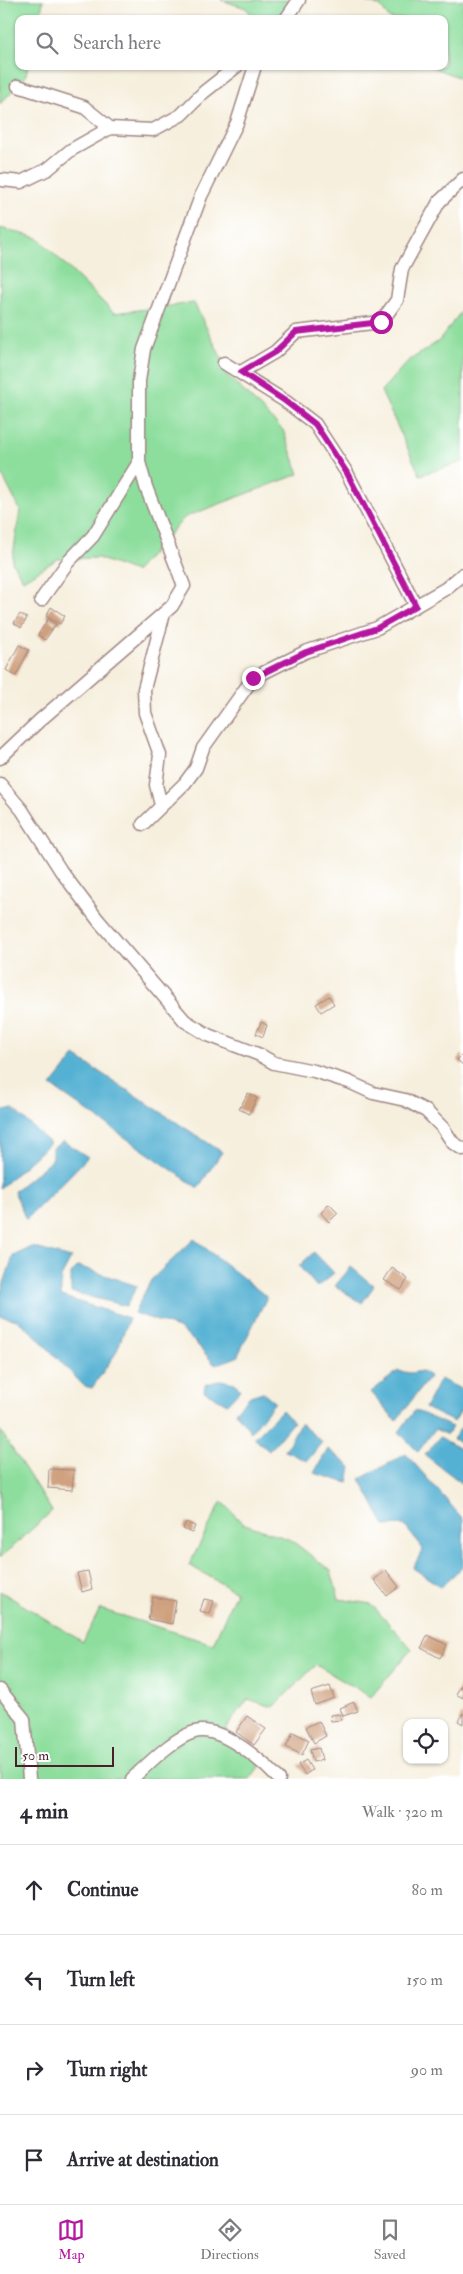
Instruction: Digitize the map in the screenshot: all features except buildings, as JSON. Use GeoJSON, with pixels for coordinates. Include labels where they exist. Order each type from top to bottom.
{"type":"FeatureCollection","features":[{"type":"Feature","properties":{"kind":"street"},"geometry":{"type":"LineString","coordinates":[[289,15],[299,0]]}},
{"type":"Feature","properties":{"kind":"street"},"geometry":{"type":"LineString","coordinates":[[2,180],[21,182],[48,169],[71,150],[110,128],[153,130],[181,115],[204,92],[232,70]]}},
{"type":"Feature","properties":{"kind":"street"},"geometry":{"type":"LineString","coordinates":[[0,758],[39,721],[172,606],[184,586],[146,487],[139,462],[139,381],[144,349],[201,196],[237,123],[254,70]]}},
{"type":"Feature","properties":{"kind":"street"},"geometry":{"type":"LineString","coordinates":[[18,86],[84,107],[110,128]]}},
{"type":"Feature","properties":{"kind":"street"},"geometry":{"type":"LineString","coordinates":[[241,372],[275,352],[296,332],[381,322],[397,300],[402,269],[439,202],[463,179]]}},
{"type":"Feature","properties":{"kind":"street"},"geometry":{"type":"LineString","coordinates":[[224,363],[285,401],[315,424],[347,473],[416,606]]}},
{"type":"Feature","properties":{"kind":"street"},"geometry":{"type":"LineString","coordinates":[[40,600],[68,562],[94,536],[139,462]]}},
{"type":"Feature","properties":{"kind":"street"},"geometry":{"type":"LineString","coordinates":[[143,824],[185,783],[196,768],[204,748],[253,678],[306,652],[377,628],[445,589],[463,574]]}},
{"type":"Feature","properties":{"kind":"street"},"geometry":{"type":"LineString","coordinates":[[161,805],[156,785],[160,755],[145,713],[144,689],[164,613]]}},
{"type":"Feature","properties":{"kind":"street"},"geometry":{"type":"LineString","coordinates":[[0,784],[22,810],[61,872],[98,920],[184,1021],[227,1044],[260,1054],[274,1063],[314,1071],[373,1092],[405,1100],[426,1111],[443,1128],[453,1143],[463,1150]]}},
{"type":"Feature","properties":{"kind":"street"},"geometry":{"type":"LineString","coordinates":[[0,1690],[24,1720],[29,1779]]}},
{"type":"Feature","properties":{"kind":"street"},"geometry":{"type":"LineString","coordinates":[[132,1779],[156,1757],[187,1735],[201,1731],[216,1734],[246,1750],[279,1779]]}},
{"type":"Feature","properties":{"kind":"green space"},"geometry":{"type":"Polygon","coordinates":[[[0,0],[43,0],[41,15],[15,15],[15,70],[27,70],[25,78],[0,104],[0,0]]]}},
{"type":"Feature","properties":{"kind":"green space"},"geometry":{"type":"Polygon","coordinates":[[[221,0],[302,0],[294,15],[252,15],[246,8],[221,0]]]}},
{"type":"Feature","properties":{"kind":"green space"},"geometry":{"type":"Polygon","coordinates":[[[359,0],[463,0],[463,79],[439,70],[448,70],[448,15],[387,15],[380,6],[359,0]]]}},
{"type":"Feature","properties":{"kind":"green space"},"geometry":{"type":"Polygon","coordinates":[[[0,228],[38,238],[114,313],[194,303],[224,363],[226,374],[283,430],[299,474],[185,517],[135,572],[98,558],[58,559],[23,580],[12,562],[20,510],[0,471],[0,228]]]}},
{"type":"Feature","properties":{"kind":"green space"},"geometry":{"type":"Polygon","coordinates":[[[463,309],[463,462],[420,475],[381,391],[407,362],[439,341],[463,309]]]}},
{"type":"Feature","properties":{"kind":"green space"},"geometry":{"type":"Polygon","coordinates":[[[0,1430],[52,1511],[0,1558],[0,1430]]]}},
{"type":"Feature","properties":{"kind":"green space"},"geometry":{"type":"Polygon","coordinates":[[[222,1501],[242,1523],[291,1540],[331,1571],[339,1599],[371,1604],[412,1649],[371,1697],[316,1665],[273,1707],[248,1699],[225,1730],[266,1757],[250,1779],[0,1779],[0,1591],[83,1642],[100,1609],[213,1644],[236,1592],[189,1565],[222,1501]]]}},
{"type":"Feature","properties":{"kind":"water"},"geometry":{"type":"Polygon","coordinates":[[[75,1056],[222,1152],[198,1188],[51,1086],[75,1056]]]}},
{"type":"Feature","properties":{"kind":"water"},"geometry":{"type":"Polygon","coordinates":[[[13,1109],[50,1143],[0,1188],[0,1112],[13,1109]]]}},
{"type":"Feature","properties":{"kind":"water"},"geometry":{"type":"Polygon","coordinates":[[[63,1141],[88,1157],[26,1220],[14,1191],[52,1160],[52,1149],[63,1141]]]}},
{"type":"Feature","properties":{"kind":"water"},"geometry":{"type":"Polygon","coordinates":[[[194,1239],[267,1297],[237,1357],[215,1365],[195,1342],[178,1328],[134,1313],[151,1280],[194,1239]]]}},
{"type":"Feature","properties":{"kind":"water"},"geometry":{"type":"Polygon","coordinates":[[[32,1247],[71,1258],[61,1277],[61,1296],[129,1318],[116,1353],[92,1388],[84,1386],[34,1334],[17,1320],[0,1316],[0,1295],[13,1256],[32,1247]]]}},
{"type":"Feature","properties":{"kind":"water"},"geometry":{"type":"Polygon","coordinates":[[[314,1252],[334,1273],[317,1287],[299,1266],[314,1252]]]}},
{"type":"Feature","properties":{"kind":"water"},"geometry":{"type":"Polygon","coordinates":[[[78,1266],[137,1286],[126,1306],[71,1292],[71,1274],[78,1266]]]}},
{"type":"Feature","properties":{"kind":"water"},"geometry":{"type":"Polygon","coordinates":[[[351,1267],[374,1286],[362,1303],[335,1286],[351,1267]]]}},
{"type":"Feature","properties":{"kind":"water"},"geometry":{"type":"Polygon","coordinates":[[[398,1371],[411,1373],[422,1371],[430,1376],[396,1421],[371,1392],[398,1371]]]}},
{"type":"Feature","properties":{"kind":"water"},"geometry":{"type":"Polygon","coordinates":[[[440,1379],[463,1390],[463,1407],[454,1422],[425,1408],[440,1379]]]}},
{"type":"Feature","properties":{"kind":"water"},"geometry":{"type":"Polygon","coordinates":[[[220,1380],[235,1383],[240,1390],[227,1404],[204,1391],[205,1385],[220,1380]]]}},
{"type":"Feature","properties":{"kind":"water"},"geometry":{"type":"Polygon","coordinates":[[[263,1392],[275,1402],[251,1432],[235,1412],[250,1396],[263,1392]]]}},
{"type":"Feature","properties":{"kind":"water"},"geometry":{"type":"Polygon","coordinates":[[[282,1410],[293,1422],[269,1451],[254,1438],[282,1410]]]}},
{"type":"Feature","properties":{"kind":"water"},"geometry":{"type":"Polygon","coordinates":[[[415,1410],[452,1427],[447,1435],[435,1429],[418,1452],[399,1432],[415,1410]]]}},
{"type":"Feature","properties":{"kind":"water"},"geometry":{"type":"Polygon","coordinates":[[[300,1423],[322,1442],[307,1461],[285,1451],[300,1423]]]}},
{"type":"Feature","properties":{"kind":"water"},"geometry":{"type":"Polygon","coordinates":[[[463,1425],[463,1444],[453,1439],[463,1425]]]}},
{"type":"Feature","properties":{"kind":"water"},"geometry":{"type":"Polygon","coordinates":[[[440,1437],[463,1451],[463,1484],[425,1455],[440,1437]]]}},
{"type":"Feature","properties":{"kind":"water"},"geometry":{"type":"Polygon","coordinates":[[[328,1449],[351,1467],[348,1483],[314,1473],[328,1449]]]}},
{"type":"Feature","properties":{"kind":"water"},"geometry":{"type":"Polygon","coordinates":[[[406,1454],[463,1519],[463,1566],[441,1587],[413,1568],[423,1549],[404,1525],[385,1526],[360,1479],[406,1454]]]}},
{"type":"Feature","properties":{"kind":"route"},"geometry":{"type":"LineString","coordinates":[[253,678],[306,652],[377,628],[416,606],[347,473],[315,424],[258,382],[241,372],[275,352],[296,332],[381,322]]}}]}
